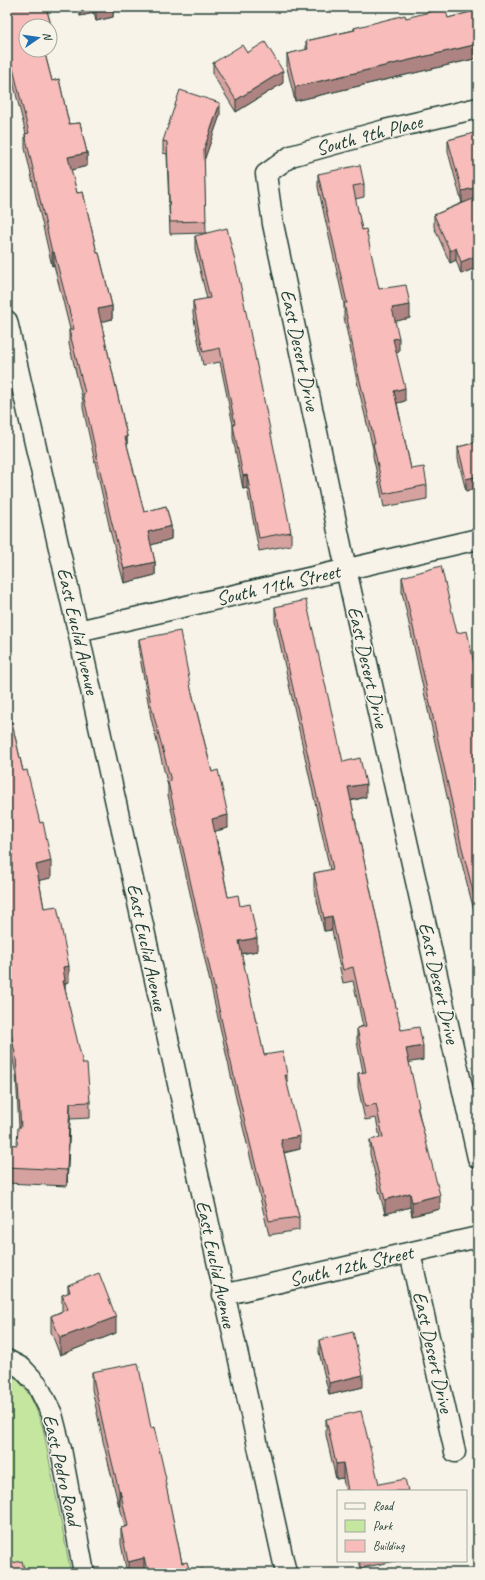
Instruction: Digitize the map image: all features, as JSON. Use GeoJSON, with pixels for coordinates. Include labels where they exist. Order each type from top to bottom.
{"type":"FeatureCollection","features":[{"type":"Feature","properties":{"kind":"street","name":"South 9th Place"},"geometry":{"type":"LineString","coordinates":[[266,174],[291,156],[385,130],[478,108]]}},
{"type":"Feature","properties":{"kind":"street","name":"East Desert Drive"},"geometry":{"type":"LineString","coordinates":[[266,174],[273,224],[346,569],[478,1158]]}},
{"type":"Feature","properties":{"kind":"street","name":"East Euclid Avenue"},"geometry":{"type":"LineString","coordinates":[[7,321],[78,631],[223,1295],[286,1573]]}},
{"type":"Feature","properties":{"kind":"street","name":"South 11th Street"},"geometry":{"type":"LineString","coordinates":[[78,631],[478,539]]}},
{"type":"Feature","properties":{"kind":"street","name":"South 12th Street"},"geometry":{"type":"LineString","coordinates":[[223,1295],[478,1237]]}},
{"type":"Feature","properties":{"kind":"street","name":"East Desert Drive"},"geometry":{"type":"LineString","coordinates":[[410,1253],[455,1452]]}},
{"type":"Feature","properties":{"kind":"street","name":"East Pedro Road"},"geometry":{"type":"LineString","coordinates":[[7,1360],[22,1368],[37,1384],[52,1414],[61,1448],[84,1573]]}},
{"type":"Feature","properties":{"kind":"green space"},"geometry":{"type":"Polygon","coordinates":[[[7,1373],[20,1383],[26,1390],[34,1404],[43,1428],[71,1573],[7,1573],[7,1373]]]}},
{"type":"Feature","properties":{"kind":"building"},"geometry":{"type":"Polygon","coordinates":[[[7,7],[46,7],[49,18],[18,18],[18,58],[46,58],[52,81],[59,79],[69,124],[80,123],[87,153],[68,157],[77,193],[83,192],[97,253],[99,253],[112,306],[98,309],[127,436],[125,437],[144,512],[166,506],[171,526],[148,532],[155,562],[124,569],[111,520],[83,394],[85,393],[69,330],[74,329],[54,252],[52,252],[25,134],[29,133],[7,44],[7,7]]]}},
{"type":"Feature","properties":{"kind":"building"},"geometry":{"type":"Polygon","coordinates":[[[445,8],[448,18],[478,10],[478,44],[295,87],[287,54],[308,49],[306,41],[355,30],[354,28],[405,15],[406,18],[445,8]]]}},
{"type":"Feature","properties":{"kind":"building"},"geometry":{"type":"Polygon","coordinates":[[[265,42],[283,71],[236,100],[213,63],[242,45],[247,53],[265,42]]]}},
{"type":"Feature","properties":{"kind":"building"},"geometry":{"type":"Polygon","coordinates":[[[180,90],[220,103],[204,149],[206,221],[170,222],[167,142],[163,141],[180,90]]]}},
{"type":"Feature","properties":{"kind":"building"},"geometry":{"type":"Polygon","coordinates":[[[478,132],[478,187],[462,191],[448,140],[478,132]]]}},
{"type":"Feature","properties":{"kind":"building"},"geometry":{"type":"Polygon","coordinates":[[[360,165],[364,184],[353,186],[362,230],[366,229],[379,289],[406,285],[410,305],[392,308],[399,338],[393,339],[405,388],[394,391],[411,469],[424,467],[427,485],[384,494],[373,443],[375,443],[358,373],[344,303],[347,303],[318,174],[360,165]]]}},
{"type":"Feature","properties":{"kind":"building"},"geometry":{"type":"Polygon","coordinates":[[[473,199],[478,211],[478,255],[461,262],[456,248],[450,251],[434,215],[473,199]]]}},
{"type":"Feature","properties":{"kind":"building"},"geometry":{"type":"Polygon","coordinates":[[[227,228],[239,278],[291,532],[259,538],[247,475],[243,476],[233,425],[235,424],[220,348],[203,352],[193,301],[210,298],[195,236],[227,228]]]}},
{"type":"Feature","properties":{"kind":"building"},"geometry":{"type":"Polygon","coordinates":[[[478,283],[478,290],[475,286],[478,283]]]}},
{"type":"Feature","properties":{"kind":"building"},"geometry":{"type":"Polygon","coordinates":[[[478,442],[478,476],[466,479],[458,447],[478,442]]]}},
{"type":"Feature","properties":{"kind":"building"},"geometry":{"type":"Polygon","coordinates":[[[441,566],[457,633],[467,631],[478,682],[478,911],[461,844],[402,577],[441,566]]]}},
{"type":"Feature","properties":{"kind":"building"},"geometry":{"type":"Polygon","coordinates":[[[306,600],[343,762],[360,758],[366,784],[348,787],[401,1030],[419,1027],[423,1046],[406,1049],[419,1106],[417,1107],[440,1195],[412,1202],[410,1193],[385,1200],[370,1140],[383,1137],[376,1104],[365,1107],[358,1073],[366,1072],[357,1028],[366,1026],[353,967],[343,970],[332,916],[324,918],[314,873],[333,869],[275,607],[306,600]]]}},
{"type":"Feature","properties":{"kind":"building"},"geometry":{"type":"Polygon","coordinates":[[[180,631],[191,689],[212,772],[218,770],[228,815],[212,819],[228,897],[238,895],[240,906],[250,904],[257,938],[239,941],[264,1055],[283,1052],[287,1075],[285,1075],[300,1136],[281,1140],[299,1217],[269,1221],[236,1085],[168,782],[171,781],[151,705],[139,639],[180,631]]]}},
{"type":"Feature","properties":{"kind":"building"},"geometry":{"type":"Polygon","coordinates":[[[7,702],[23,771],[27,770],[40,823],[43,822],[51,861],[36,865],[44,908],[57,906],[69,966],[63,967],[65,981],[63,981],[83,1064],[87,1064],[90,1102],[70,1103],[67,1170],[7,1167],[7,1144],[17,1145],[18,1127],[21,1127],[16,1058],[7,1014],[7,702]]]}},
{"type":"Feature","properties":{"kind":"building"},"geometry":{"type":"Polygon","coordinates":[[[99,1273],[116,1317],[60,1338],[51,1316],[68,1309],[62,1295],[70,1292],[68,1285],[99,1273]]]}},
{"type":"Feature","properties":{"kind":"building"},"geometry":{"type":"Polygon","coordinates":[[[353,1332],[363,1375],[329,1383],[319,1340],[353,1332]]]}},
{"type":"Feature","properties":{"kind":"building"},"geometry":{"type":"Polygon","coordinates":[[[138,1363],[151,1428],[154,1427],[166,1479],[182,1563],[187,1562],[190,1572],[203,1569],[204,1573],[148,1573],[144,1558],[128,1562],[121,1528],[128,1526],[103,1425],[92,1372],[138,1363]]]}},
{"type":"Feature","properties":{"kind":"building"},"geometry":{"type":"Polygon","coordinates":[[[361,1411],[379,1484],[405,1479],[408,1490],[348,1490],[343,1463],[336,1464],[326,1419],[361,1411]]]}},
{"type":"Feature","properties":{"kind":"building"},"geometry":{"type":"Polygon","coordinates":[[[22,1561],[25,1573],[7,1573],[7,1564],[22,1561]]]}}]}
